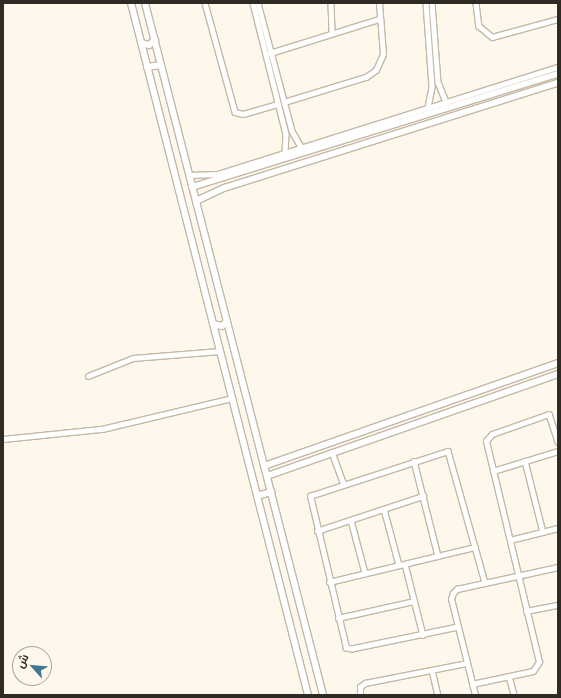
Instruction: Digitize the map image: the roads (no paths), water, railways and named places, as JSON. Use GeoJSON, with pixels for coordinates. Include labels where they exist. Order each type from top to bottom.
{"type":"FeatureCollection","features":[{"type":"Feature","properties":{"kind":"street"},"geometry":{"type":"LineString","coordinates":[[131,3],[308,695]]}},
{"type":"Feature","properties":{"kind":"street"},"geometry":{"type":"LineString","coordinates":[[145,3],[323,695]]}},
{"type":"Feature","properties":{"kind":"street"},"geometry":{"type":"LineString","coordinates":[[205,3],[235,112],[243,114],[278,104]]}},
{"type":"Feature","properties":{"kind":"street"},"geometry":{"type":"LineString","coordinates":[[253,3],[286,138],[285,153]]}},
{"type":"Feature","properties":{"kind":"street"},"geometry":{"type":"LineString","coordinates":[[258,3],[270,53],[293,135],[302,148]]}},
{"type":"Feature","properties":{"kind":"street"},"geometry":{"type":"LineString","coordinates":[[331,3],[332,33]]}},
{"type":"Feature","properties":{"kind":"street"},"geometry":{"type":"LineString","coordinates":[[284,102],[366,77],[376,70],[383,54],[379,19],[379,3]]}},
{"type":"Feature","properties":{"kind":"street"},"geometry":{"type":"LineString","coordinates":[[426,3],[432,87],[428,108]]}},
{"type":"Feature","properties":{"kind":"street"},"geometry":{"type":"LineString","coordinates":[[432,3],[438,82],[446,102]]}},
{"type":"Feature","properties":{"kind":"street"},"geometry":{"type":"LineString","coordinates":[[476,3],[479,26],[492,37],[558,19]]}},
{"type":"Feature","properties":{"kind":"street"},"geometry":{"type":"LineString","coordinates":[[270,53],[379,19]]}},
{"type":"Feature","properties":{"kind":"street"},"geometry":{"type":"LineString","coordinates":[[141,43],[149,45],[154,40]]}},
{"type":"Feature","properties":{"kind":"street"},"geometry":{"type":"LineString","coordinates":[[147,67],[161,65]]}},
{"type":"Feature","properties":{"kind":"street"},"geometry":{"type":"LineString","coordinates":[[189,175],[218,174],[558,67]]}},
{"type":"Feature","properties":{"kind":"street"},"geometry":{"type":"LineString","coordinates":[[192,187],[423,117],[558,74]]}},
{"type":"Feature","properties":{"kind":"street"},"geometry":{"type":"LineString","coordinates":[[196,201],[224,188],[558,84]]}},
{"type":"Feature","properties":{"kind":"street"},"geometry":{"type":"LineString","coordinates":[[423,117],[426,126]]}},
{"type":"Feature","properties":{"kind":"street"},"geometry":{"type":"LineString","coordinates":[[213,324],[222,326],[227,321]]}},
{"type":"Feature","properties":{"kind":"street"},"geometry":{"type":"LineString","coordinates":[[88,376],[142,357],[220,351],[227,345],[234,348]]}},
{"type":"Feature","properties":{"kind":"street"},"geometry":{"type":"LineString","coordinates":[[264,466],[558,363]]}},
{"type":"Feature","properties":{"kind":"street"},"geometry":{"type":"LineString","coordinates":[[267,476],[558,374]]}},
{"type":"Feature","properties":{"kind":"street"},"geometry":{"type":"LineString","coordinates":[[502,383],[505,392]]}},
{"type":"Feature","properties":{"kind":"street"},"geometry":{"type":"LineString","coordinates":[[3,439],[102,429],[232,398]]}},
{"type":"Feature","properties":{"kind":"street"},"geometry":{"type":"LineString","coordinates":[[472,684],[532,671],[539,665],[519,575],[486,444],[492,434],[549,414],[558,442]]}},
{"type":"Feature","properties":{"kind":"street"},"geometry":{"type":"LineString","coordinates":[[458,627],[349,649],[338,618],[309,497],[343,483],[446,451],[452,454],[485,583]]}},
{"type":"Feature","properties":{"kind":"street"},"geometry":{"type":"LineString","coordinates":[[493,471],[558,451]]}},
{"type":"Feature","properties":{"kind":"street"},"geometry":{"type":"LineString","coordinates":[[332,452],[343,483]]}},
{"type":"Feature","properties":{"kind":"street"},"geometry":{"type":"LineString","coordinates":[[414,461],[438,556]]}},
{"type":"Feature","properties":{"kind":"street"},"geometry":{"type":"LineString","coordinates":[[525,461],[543,532]]}},
{"type":"Feature","properties":{"kind":"street"},"geometry":{"type":"LineString","coordinates":[[257,496],[271,492]]}},
{"type":"Feature","properties":{"kind":"street"},"geometry":{"type":"LineString","coordinates":[[317,531],[423,496]]}},
{"type":"Feature","properties":{"kind":"street"},"geometry":{"type":"LineString","coordinates":[[384,509],[399,566]]}},
{"type":"Feature","properties":{"kind":"street"},"geometry":{"type":"LineString","coordinates":[[351,520],[365,573]]}},
{"type":"Feature","properties":{"kind":"street"},"geometry":{"type":"LineString","coordinates":[[510,540],[558,528]]}},
{"type":"Feature","properties":{"kind":"street"},"geometry":{"type":"LineString","coordinates":[[329,582],[475,547]]}},
{"type":"Feature","properties":{"kind":"street"},"geometry":{"type":"LineString","coordinates":[[405,564],[422,635]]}},
{"type":"Feature","properties":{"kind":"street"},"geometry":{"type":"LineString","coordinates":[[475,695],[458,627],[453,593],[485,583],[558,567]]}},
{"type":"Feature","properties":{"kind":"street"},"geometry":{"type":"LineString","coordinates":[[338,618],[414,601]]}},
{"type":"Feature","properties":{"kind":"street"},"geometry":{"type":"LineString","coordinates":[[286,606],[300,602]]}},
{"type":"Feature","properties":{"kind":"street"},"geometry":{"type":"LineString","coordinates":[[526,611],[558,605]]}},
{"type":"Feature","properties":{"kind":"street"},"geometry":{"type":"LineString","coordinates":[[360,695],[365,683],[467,663]]}},
{"type":"Feature","properties":{"kind":"street"},"geometry":{"type":"LineString","coordinates":[[432,670],[438,695]]}},
{"type":"Feature","properties":{"kind":"street"},"geometry":{"type":"LineString","coordinates":[[509,676],[514,695]]}}]}
